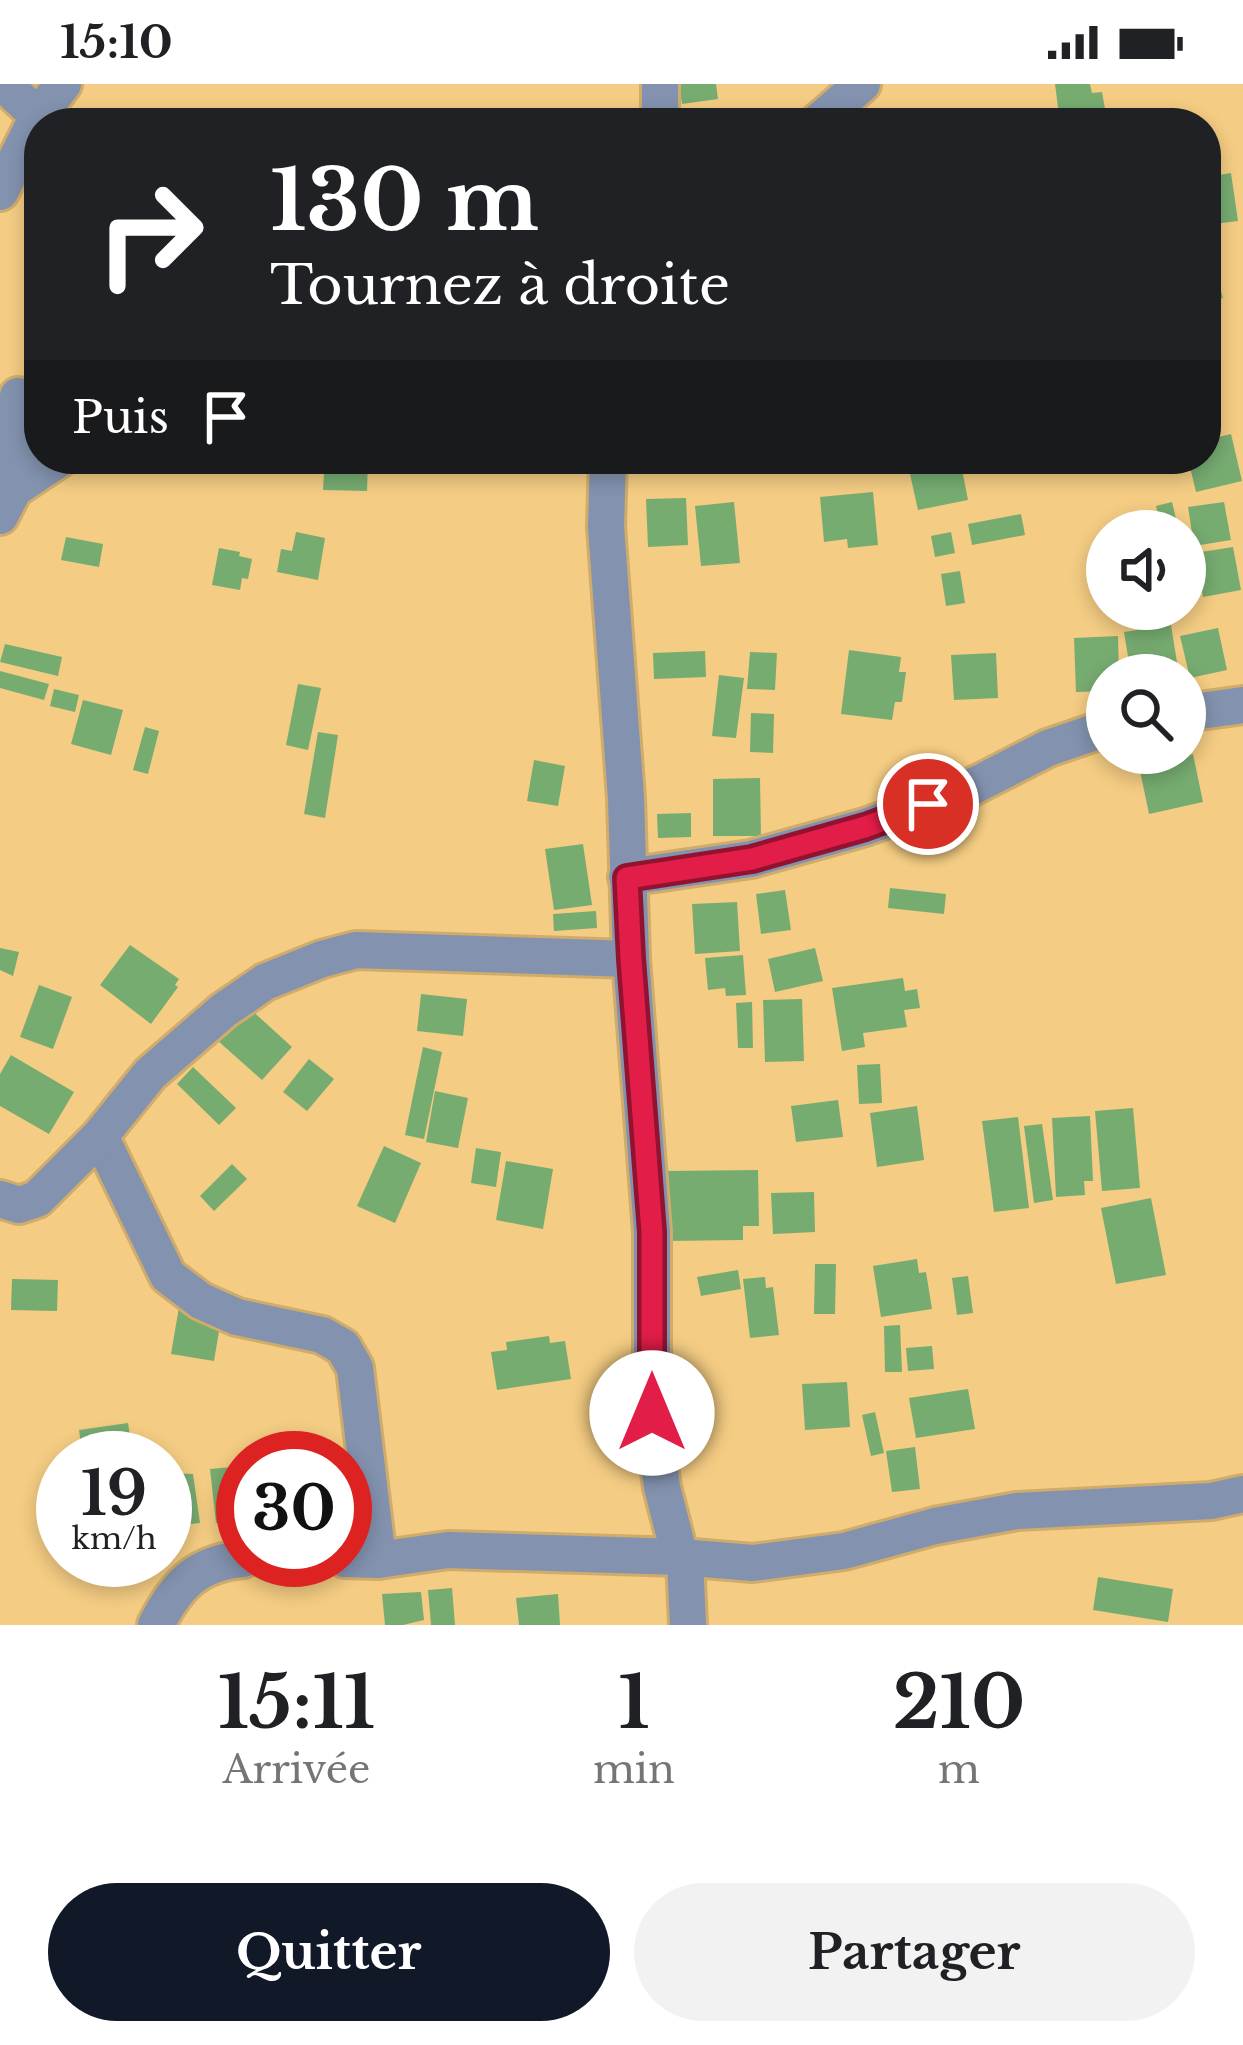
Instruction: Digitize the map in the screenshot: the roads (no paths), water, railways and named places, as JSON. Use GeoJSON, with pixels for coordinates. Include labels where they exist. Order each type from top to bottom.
{"type":"FeatureCollection","features":[{"type":"Feature","properties":{"kind":"street"},"geometry":{"type":"LineString","coordinates":[[4,84],[30,108]]}},
{"type":"Feature","properties":{"kind":"street"},"geometry":{"type":"LineString","coordinates":[[44,108],[63,84]]}},
{"type":"Feature","properties":{"kind":"street"},"geometry":{"type":"LineString","coordinates":[[834,108],[862,84]]}},
{"type":"Feature","properties":{"kind":"street"},"geometry":{"type":"LineString","coordinates":[[0,192],[24,144]]}},
{"type":"Feature","properties":{"kind":"street"},"geometry":{"type":"LineString","coordinates":[[7,503],[19,395]]}},
{"type":"Feature","properties":{"kind":"street"},"geometry":{"type":"LineString","coordinates":[[7,503],[41,474]]}},
{"type":"Feature","properties":{"kind":"street"},"geometry":{"type":"LineString","coordinates":[[608,474],[606,527],[626,798],[631,959],[652,1232],[652,1413],[662,1487],[680,1557],[685,1559],[688,1625]]}},
{"type":"Feature","properties":{"kind":"street"},"geometry":{"type":"LineString","coordinates":[[1206,710],[1243,705]]}},
{"type":"Feature","properties":{"kind":"street"},"geometry":{"type":"LineString","coordinates":[[627,878],[752,859],[865,827],[960,793],[1048,748],[1086,735]]}},
{"type":"Feature","properties":{"kind":"street"},"geometry":{"type":"LineString","coordinates":[[0,1199],[19,1205],[37,1199],[100,1136],[151,1074],[224,1010],[265,982],[322,959],[356,950],[631,959]]}},
{"type":"Feature","properties":{"kind":"street"},"geometry":{"type":"LineString","coordinates":[[100,1136],[168,1276],[201,1301],[237,1317],[322,1335],[343,1348],[355,1368],[357,1431]]}},
{"type":"Feature","properties":{"kind":"street"},"geometry":{"type":"LineString","coordinates":[[372,1558],[448,1550],[753,1563],[844,1551],[935,1526],[1017,1511],[1211,1501],[1243,1494]]}},
{"type":"Feature","properties":{"kind":"street"},"geometry":{"type":"LineString","coordinates":[[156,1625],[172,1593],[216,1565]]}}]}
